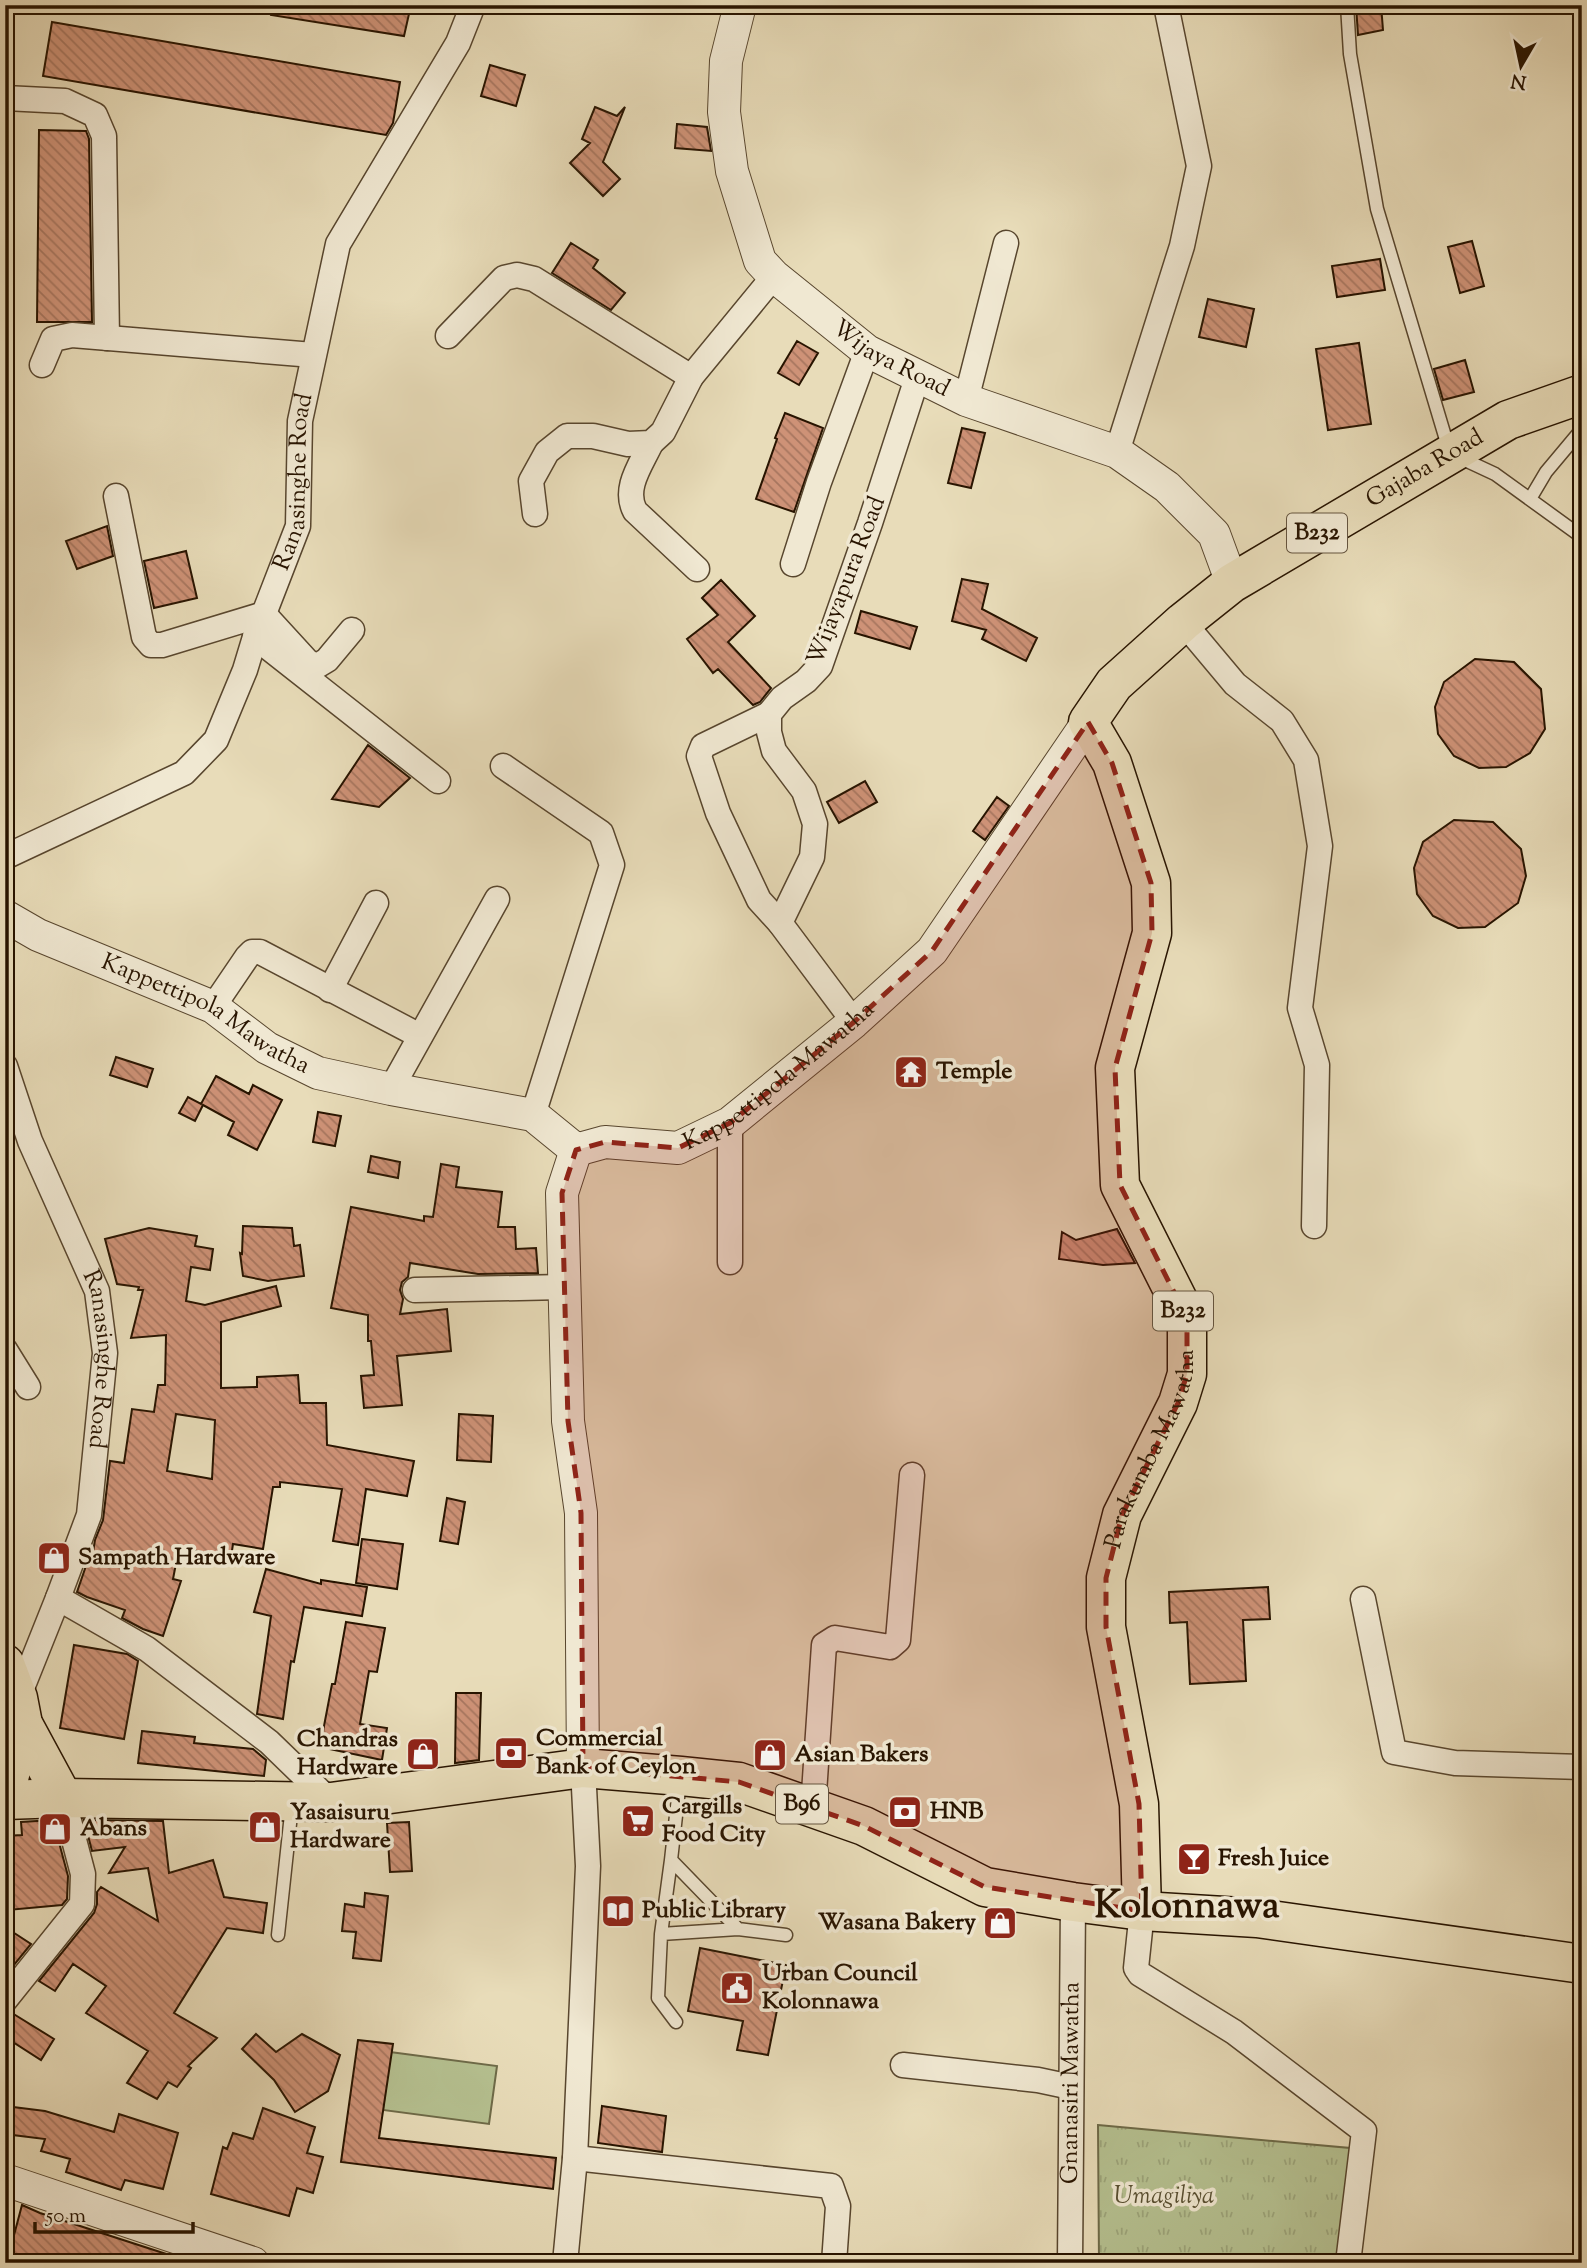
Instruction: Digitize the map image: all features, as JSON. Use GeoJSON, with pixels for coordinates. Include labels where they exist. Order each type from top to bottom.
{"type":"FeatureCollection","features":[{"type":"Feature","properties":{"kind":"main road","name":"Gajaba Road"},"geometry":{"type":"LineString","coordinates":[[1088,722],[1114,684],[1232,583],[1508,420],[1582,394]]}},
{"type":"Feature","properties":{"kind":"main road","name":"Parakumba Mawatha"},"geometry":{"type":"LineString","coordinates":[[1088,722],[1112,763],[1151,883],[1152,933],[1115,1068],[1120,1185],[1187,1318],[1187,1374],[1178,1403],[1122,1515],[1106,1578],[1106,1627],[1139,1804],[1142,1911]]}},
{"type":"Feature","properties":{"kind":"main road"},"geometry":{"type":"LineString","coordinates":[[5,1794],[11,1683]]}},
{"type":"Feature","properties":{"kind":"main road"},"geometry":{"type":"LineString","coordinates":[[11,1683],[62,1798]]}},
{"type":"Feature","properties":{"kind":"main road","name":"B96"},"geometry":{"type":"LineString","coordinates":[[5,1800],[62,1798],[331,1802],[583,1768],[739,1782],[864,1826],[985,1887],[1142,1911],[1257,1918],[1582,1964]]}},
{"type":"Feature","properties":{"kind":"street","name":"Ranasinghe Road"},"geometry":{"type":"LineString","coordinates":[[5,857],[184,773],[216,740],[298,526],[300,421],[338,244],[458,43],[473,5]]}},
{"type":"Feature","properties":{"kind":"street","name":"Wijaya Road"},"geometry":{"type":"LineString","coordinates":[[740,5],[726,61],[724,112],[732,171],[760,261],[774,276],[867,351],[966,400],[1116,452],[1167,487],[1214,534],[1232,583]]}},
{"type":"Feature","properties":{"kind":"street"},"geometry":{"type":"LineString","coordinates":[[1116,452],[1182,246],[1199,166],[1166,5]]}},
{"type":"Feature","properties":{"kind":"street"},"geometry":{"type":"LineString","coordinates":[[5,98],[65,100],[95,115],[104,136],[107,338]]}},
{"type":"Feature","properties":{"kind":"street"},"geometry":{"type":"LineString","coordinates":[[966,400],[1006,243]]}},
{"type":"Feature","properties":{"kind":"street"},"geometry":{"type":"LineString","coordinates":[[448,336],[504,278],[517,275],[534,279],[691,377]]}},
{"type":"Feature","properties":{"kind":"street"},"geometry":{"type":"LineString","coordinates":[[697,569],[635,511],[630,502],[630,489],[650,443],[663,432],[691,377],[774,276]]}},
{"type":"Feature","properties":{"kind":"street"},"geometry":{"type":"LineString","coordinates":[[42,365],[53,338],[72,335],[313,355]]}},
{"type":"Feature","properties":{"kind":"street"},"geometry":{"type":"LineString","coordinates":[[793,564],[819,482],[867,351]]}},
{"type":"Feature","properties":{"kind":"street","name":"Wijayapura Road"},"geometry":{"type":"LineString","coordinates":[[780,923],[759,900],[718,813],[699,756],[703,746],[769,714],[782,698],[806,681],[820,666],[918,375]]}},
{"type":"Feature","properties":{"kind":"street"},"geometry":{"type":"LineString","coordinates":[[534,514],[531,481],[547,452],[567,436],[593,436],[628,444],[650,443]]}},
{"type":"Feature","properties":{"kind":"street"},"geometry":{"type":"LineString","coordinates":[[116,496],[144,637],[151,645],[162,645],[264,614],[308,663],[317,666],[327,660],[352,630]]}},
{"type":"Feature","properties":{"kind":"street"},"geometry":{"type":"LineString","coordinates":[[1184,622],[1236,684],[1283,721],[1306,760],[1320,846],[1300,1008],[1317,1065],[1314,1226]]}},
{"type":"Feature","properties":{"kind":"street"},"geometry":{"type":"LineString","coordinates":[[255,638],[438,781]]}},
{"type":"Feature","properties":{"kind":"street"},"geometry":{"type":"LineString","coordinates":[[769,714],[769,732],[774,751],[804,791],[815,824],[812,857],[780,923],[854,1022]]}},
{"type":"Feature","properties":{"kind":"street","name":"Kappettipola Mawatha"},"geometry":{"type":"LineString","coordinates":[[5,916],[38,935],[213,1007],[267,1048],[318,1073],[533,1115],[576,1150],[605,1142],[678,1147],[730,1122],[854,1022],[932,951],[1088,722]]}},
{"type":"Feature","properties":{"kind":"street"},"geometry":{"type":"LineString","coordinates":[[503,766],[601,833],[612,865],[533,1115]]}},
{"type":"Feature","properties":{"kind":"street"},"geometry":{"type":"LineString","coordinates":[[390,1089],[496,899]]}},
{"type":"Feature","properties":{"kind":"street"},"geometry":{"type":"LineString","coordinates":[[330,989],[376,903]]}},
{"type":"Feature","properties":{"kind":"street"},"geometry":{"type":"LineString","coordinates":[[213,1007],[247,957],[252,952],[260,952],[420,1036]]}},
{"type":"Feature","properties":{"kind":"street","name":"Ranasinghe Road"},"geometry":{"type":"LineString","coordinates":[[5,1066],[30,1141],[97,1291],[105,1353],[89,1515],[58,1598],[11,1683]]}},
{"type":"Feature","properties":{"kind":"street"},"geometry":{"type":"LineString","coordinates":[[730,1122],[730,1262]]}},
{"type":"Feature","properties":{"kind":"street"},"geometry":{"type":"LineString","coordinates":[[565,2263],[575,2158],[588,1866],[583,1768],[581,1513],[568,1421],[562,1193],[576,1150]]}},
{"type":"Feature","properties":{"kind":"street"},"geometry":{"type":"LineString","coordinates":[[415,1290],[564,1287]]}},
{"type":"Feature","properties":{"kind":"street"},"geometry":{"type":"LineString","coordinates":[[5,1350],[28,1387]]}},
{"type":"Feature","properties":{"kind":"street"},"geometry":{"type":"LineString","coordinates":[[813,1808],[824,1645],[835,1638],[890,1647],[898,1640],[912,1475]]}},
{"type":"Feature","properties":{"kind":"street"},"geometry":{"type":"LineString","coordinates":[[58,1598],[147,1649],[269,1742],[331,1802]]}},
{"type":"Feature","properties":{"kind":"street"},"geometry":{"type":"LineString","coordinates":[[1363,1599],[1394,1752],[1455,1763],[1582,1767]]}},
{"type":"Feature","properties":{"kind":"street"},"geometry":{"type":"LineString","coordinates":[[5,2000],[82,1904],[83,1874],[62,1798]]}},
{"type":"Feature","properties":{"kind":"street","name":"Gnanasiri Mawatha"},"geometry":{"type":"LineString","coordinates":[[1070,2263],[1073,1902]]}},
{"type":"Feature","properties":{"kind":"street"},"geometry":{"type":"LineString","coordinates":[[1142,1911],[1136,1968],[1140,1974],[1234,2032],[1364,2131],[1348,2263]]}},
{"type":"Feature","properties":{"kind":"street"},"geometry":{"type":"LineString","coordinates":[[903,2066],[1038,2080],[1071,2087]]}},
{"type":"Feature","properties":{"kind":"street"},"geometry":{"type":"LineString","coordinates":[[575,2158],[831,2186],[838,2206],[834,2263]]}},
{"type":"Feature","properties":{"kind":"street"},"geometry":{"type":"LineString","coordinates":[[5,2180],[249,2262]]}},
{"type":"Feature","properties":{"kind":"lane"},"geometry":{"type":"LineString","coordinates":[[1347,5],[1350,54],[1377,209],[1450,453],[1495,474],[1582,537]]}},
{"type":"Feature","properties":{"kind":"lane"},"geometry":{"type":"LineString","coordinates":[[1530,499],[1546,472],[1582,429]]}},
{"type":"Feature","properties":{"kind":"lane"},"geometry":{"type":"LineString","coordinates":[[677,2022],[658,1998],[661,1934],[681,1776]]}},
{"type":"Feature","properties":{"kind":"lane"},"geometry":{"type":"LineString","coordinates":[[278,1935],[293,1801]]}},
{"type":"Feature","properties":{"kind":"lane"},"geometry":{"type":"LineString","coordinates":[[671,1860],[738,1929]]}},
{"type":"Feature","properties":{"kind":"lane"},"geometry":{"type":"LineString","coordinates":[[661,1934],[738,1929],[786,1935]]}},
{"type":"Feature","properties":{"kind":"highlighted area"},"geometry":{"type":"Polygon","coordinates":[[[1088,722],[1112,763],[1151,883],[1152,933],[1115,1068],[1120,1185],[1187,1318],[1187,1374],[1178,1403],[1122,1515],[1106,1578],[1106,1627],[1139,1804],[1142,1911],[985,1887],[864,1826],[739,1782],[583,1768],[581,1513],[568,1421],[562,1193],[576,1150],[605,1142],[678,1148],[730,1123],[854,1022],[932,951],[1088,722]]]}},
{"type":"Feature","properties":{"kind":"green space"},"geometry":{"type":"Polygon","coordinates":[[[390,2052],[497,2066],[489,2124],[383,2110],[390,2052]]]}},
{"type":"Feature","properties":{"kind":"green space","name":"Umagiliya"},"geometry":{"type":"Polygon","coordinates":[[[1098,2125],[1350,2148],[1337,2263],[1099,2263],[1098,2125]]]}},
{"type":"Feature","properties":{"kind":"building"},"geometry":{"type":"Polygon","coordinates":[[[272,5],[411,5],[404,36],[271,15],[272,5]]]}},
{"type":"Feature","properties":{"kind":"building"},"geometry":{"type":"Polygon","coordinates":[[[1356,5],[1381,5],[1383,30],[1358,35],[1356,5]]]}},
{"type":"Feature","properties":{"kind":"building"},"geometry":{"type":"Polygon","coordinates":[[[52,22],[400,82],[393,123],[386,135],[43,76],[52,22]]]}},
{"type":"Feature","properties":{"kind":"building"},"geometry":{"type":"Polygon","coordinates":[[[490,65],[525,75],[516,106],[481,96],[490,65]]]}},
{"type":"Feature","properties":{"kind":"building"},"geometry":{"type":"Polygon","coordinates":[[[595,107],[617,116],[625,107],[603,162],[620,179],[603,196],[570,163],[590,143],[582,139],[595,107]]]}},
{"type":"Feature","properties":{"kind":"building"},"geometry":{"type":"Polygon","coordinates":[[[677,124],[707,127],[711,151],[675,148],[677,124]]]}},
{"type":"Feature","properties":{"kind":"building"},"geometry":{"type":"Polygon","coordinates":[[[39,130],[86,131],[89,139],[92,322],[37,322],[39,130]]]}},
{"type":"Feature","properties":{"kind":"building"},"geometry":{"type":"Polygon","coordinates":[[[1472,241],[1484,286],[1460,293],[1448,247],[1472,241]]]}},
{"type":"Feature","properties":{"kind":"building"},"geometry":{"type":"Polygon","coordinates":[[[571,243],[598,260],[593,268],[625,293],[611,310],[552,273],[571,243]]]}},
{"type":"Feature","properties":{"kind":"building"},"geometry":{"type":"Polygon","coordinates":[[[1380,259],[1385,290],[1337,297],[1332,266],[1380,259]]]}},
{"type":"Feature","properties":{"kind":"building"},"geometry":{"type":"Polygon","coordinates":[[[1208,299],[1254,309],[1246,347],[1199,337],[1208,299]]]}},
{"type":"Feature","properties":{"kind":"building"},"geometry":{"type":"Polygon","coordinates":[[[797,341],[818,353],[799,385],[778,373],[797,341]]]}},
{"type":"Feature","properties":{"kind":"building"},"geometry":{"type":"Polygon","coordinates":[[[1359,343],[1371,424],[1328,430],[1316,349],[1359,343]]]}},
{"type":"Feature","properties":{"kind":"building"},"geometry":{"type":"Polygon","coordinates":[[[1465,360],[1474,392],[1443,400],[1434,369],[1465,360]]]}},
{"type":"Feature","properties":{"kind":"building"},"geometry":{"type":"Polygon","coordinates":[[[785,413],[823,428],[794,512],[756,499],[785,413]]]}},
{"type":"Feature","properties":{"kind":"building"},"geometry":{"type":"Polygon","coordinates":[[[962,428],[985,433],[971,488],[948,483],[962,428]]]}},
{"type":"Feature","properties":{"kind":"building"},"geometry":{"type":"Polygon","coordinates":[[[107,526],[113,556],[77,569],[66,541],[107,526]]]}},
{"type":"Feature","properties":{"kind":"building"},"geometry":{"type":"Polygon","coordinates":[[[186,551],[197,598],[154,608],[144,561],[186,551]]]}},
{"type":"Feature","properties":{"kind":"building"},"geometry":{"type":"Polygon","coordinates":[[[962,579],[988,584],[982,609],[1037,638],[1026,661],[982,639],[986,630],[952,621],[962,579]]]}},
{"type":"Feature","properties":{"kind":"building"},"geometry":{"type":"Polygon","coordinates":[[[721,580],[755,616],[728,642],[771,688],[760,702],[753,705],[718,669],[713,673],[687,639],[718,615],[702,598],[721,580]]]}},
{"type":"Feature","properties":{"kind":"building"},"geometry":{"type":"Polygon","coordinates":[[[861,611],[917,627],[910,649],[855,633],[861,611]]]}},
{"type":"Feature","properties":{"kind":"building"},"geometry":{"type":"Polygon","coordinates":[[[1475,659],[1514,662],[1541,689],[1545,729],[1530,753],[1506,767],[1479,768],[1454,756],[1438,734],[1435,707],[1444,682],[1475,659]]]}},
{"type":"Feature","properties":{"kind":"building"},"geometry":{"type":"Polygon","coordinates":[[[368,745],[410,778],[379,807],[332,799],[368,745]]]}},
{"type":"Feature","properties":{"kind":"building"},"geometry":{"type":"Polygon","coordinates":[[[865,781],[877,802],[839,823],[827,802],[865,781]]]}},
{"type":"Feature","properties":{"kind":"building"},"geometry":{"type":"Polygon","coordinates":[[[997,797],[1009,806],[985,840],[973,831],[997,797]]]}},
{"type":"Feature","properties":{"kind":"building"},"geometry":{"type":"Polygon","coordinates":[[[1454,820],[1493,822],[1521,849],[1526,876],[1518,903],[1485,927],[1458,928],[1433,916],[1417,894],[1414,868],[1423,842],[1454,820]]]}},
{"type":"Feature","properties":{"kind":"building"},"geometry":{"type":"Polygon","coordinates":[[[116,1057],[153,1069],[147,1087],[110,1075],[116,1057]]]}},
{"type":"Feature","properties":{"kind":"building"},"geometry":{"type":"Polygon","coordinates":[[[216,1076],[249,1094],[253,1085],[282,1100],[257,1150],[228,1135],[234,1122],[203,1105],[195,1121],[179,1113],[188,1097],[201,1104],[216,1076]]]}},
{"type":"Feature","properties":{"kind":"building"},"geometry":{"type":"Polygon","coordinates":[[[318,1112],[341,1116],[335,1146],[313,1142],[318,1112]]]}},
{"type":"Feature","properties":{"kind":"building"},"geometry":{"type":"Polygon","coordinates":[[[371,1156],[400,1162],[398,1178],[368,1172],[371,1156]]]}},
{"type":"Feature","properties":{"kind":"building"},"geometry":{"type":"Polygon","coordinates":[[[441,1164],[459,1167],[456,1187],[502,1192],[498,1227],[515,1227],[516,1249],[536,1248],[538,1273],[478,1274],[410,1263],[408,1277],[402,1282],[400,1290],[403,1299],[400,1314],[447,1309],[451,1351],[397,1356],[402,1405],[364,1408],[361,1376],[374,1375],[371,1341],[368,1341],[368,1315],[331,1308],[351,1207],[424,1221],[424,1216],[433,1217],[441,1164]]]}},
{"type":"Feature","properties":{"kind":"building"},"geometry":{"type":"Polygon","coordinates":[[[243,1226],[292,1228],[294,1246],[300,1245],[304,1276],[268,1281],[243,1276],[240,1253],[242,1254],[243,1226]]]}},
{"type":"Feature","properties":{"kind":"building"},"geometry":{"type":"Polygon","coordinates":[[[149,1228],[197,1236],[195,1246],[213,1249],[210,1270],[191,1267],[186,1301],[205,1305],[276,1286],[281,1306],[221,1322],[221,1388],[257,1387],[257,1377],[298,1375],[300,1403],[326,1403],[327,1445],[414,1461],[407,1496],[366,1489],[358,1545],[333,1541],[342,1489],[280,1482],[280,1487],[273,1487],[263,1549],[233,1544],[231,1557],[179,1548],[173,1579],[181,1581],[163,1636],[122,1618],[125,1610],[77,1592],[87,1563],[91,1564],[95,1540],[103,1520],[110,1461],[124,1463],[132,1409],[154,1412],[158,1385],[165,1385],[166,1335],[131,1338],[143,1290],[117,1284],[105,1239],[149,1228]],[[176,1414],[167,1471],[212,1479],[215,1420],[176,1414]]]}},
{"type":"Feature","properties":{"kind":"building"},"geometry":{"type":"Polygon","coordinates":[[[1117,1229],[1135,1263],[1103,1265],[1059,1259],[1062,1232],[1076,1240],[1117,1229]]]}},
{"type":"Feature","properties":{"kind":"building"},"geometry":{"type":"Polygon","coordinates":[[[459,1414],[493,1416],[491,1462],[457,1460],[459,1414]]]}},
{"type":"Feature","properties":{"kind":"building"},"geometry":{"type":"Polygon","coordinates":[[[447,1498],[465,1502],[458,1544],[440,1541],[447,1498]]]}},
{"type":"Feature","properties":{"kind":"building"},"geometry":{"type":"Polygon","coordinates":[[[362,1539],[403,1544],[397,1589],[356,1583],[362,1539]]]}},
{"type":"Feature","properties":{"kind":"building"},"geometry":{"type":"Polygon","coordinates":[[[266,1569],[321,1584],[321,1580],[367,1587],[362,1616],[304,1607],[294,1662],[291,1661],[283,1719],[257,1714],[271,1616],[254,1612],[266,1569]]]}},
{"type":"Feature","properties":{"kind":"building"},"geometry":{"type":"Polygon","coordinates":[[[1268,1587],[1270,1619],[1243,1620],[1246,1681],[1190,1684],[1187,1622],[1170,1623],[1169,1592],[1268,1587]]]}},
{"type":"Feature","properties":{"kind":"building"},"geometry":{"type":"Polygon","coordinates":[[[346,1622],[385,1628],[377,1672],[369,1671],[360,1724],[387,1728],[382,1760],[320,1747],[346,1622]]]}},
{"type":"Feature","properties":{"kind":"building"},"geometry":{"type":"Polygon","coordinates":[[[74,1645],[127,1654],[138,1661],[124,1739],[60,1728],[74,1645]]]}},
{"type":"Feature","properties":{"kind":"building"},"geometry":{"type":"Polygon","coordinates":[[[456,1693],[481,1693],[479,1760],[455,1763],[456,1693]]]}},
{"type":"Feature","properties":{"kind":"building"},"geometry":{"type":"Polygon","coordinates":[[[142,1731],[195,1737],[194,1743],[253,1749],[266,1760],[264,1776],[138,1763],[142,1731]]]}},
{"type":"Feature","properties":{"kind":"building"},"geometry":{"type":"Polygon","coordinates":[[[53,1820],[68,1876],[67,1899],[62,1905],[8,1910],[5,1836],[22,1835],[21,1822],[53,1820]]]}},
{"type":"Feature","properties":{"kind":"building"},"geometry":{"type":"Polygon","coordinates":[[[84,1820],[163,1821],[169,1873],[213,1860],[224,1897],[267,1903],[263,1933],[227,1928],[174,2013],[217,2038],[188,2066],[191,2068],[177,2087],[168,2082],[157,2099],[127,2083],[148,2051],[86,2013],[106,1986],[73,1964],[55,1991],[39,1981],[94,1913],[97,1892],[101,1887],[158,1921],[148,1868],[109,1873],[125,1847],[92,1851],[84,1820]]]}},
{"type":"Feature","properties":{"kind":"building"},"geometry":{"type":"Polygon","coordinates":[[[409,1822],[412,1871],[390,1872],[387,1823],[409,1822]]]}},
{"type":"Feature","properties":{"kind":"building"},"geometry":{"type":"Polygon","coordinates":[[[365,1893],[388,1896],[381,1961],[353,1958],[356,1932],[342,1931],[345,1904],[364,1907],[365,1893]]]}},
{"type":"Feature","properties":{"kind":"building"},"geometry":{"type":"Polygon","coordinates":[[[5,1927],[31,1944],[14,1965],[5,1959],[5,1927]]]}},
{"type":"Feature","properties":{"kind":"building","name":"Urban Council Kolonnawa"},"geometry":{"type":"Polygon","coordinates":[[[700,1948],[786,1965],[768,2055],[737,2050],[743,2021],[688,2011],[700,1948]]]}},
{"type":"Feature","properties":{"kind":"building"},"geometry":{"type":"Polygon","coordinates":[[[12,2013],[54,2039],[41,2060],[5,2037],[5,2015],[12,2013]]]}},
{"type":"Feature","properties":{"kind":"building"},"geometry":{"type":"Polygon","coordinates":[[[256,2034],[276,2052],[302,2034],[340,2055],[328,2091],[295,2112],[274,2080],[242,2049],[256,2034]]]}},
{"type":"Feature","properties":{"kind":"building"},"geometry":{"type":"Polygon","coordinates":[[[358,2040],[393,2044],[379,2138],[556,2158],[553,2189],[341,2162],[358,2040]]]}},
{"type":"Feature","properties":{"kind":"building"},"geometry":{"type":"Polygon","coordinates":[[[5,2106],[45,2111],[114,2132],[119,2114],[178,2133],[163,2189],[125,2180],[121,2190],[66,2172],[70,2159],[41,2151],[45,2139],[5,2134],[5,2106]]]}},
{"type":"Feature","properties":{"kind":"building"},"geometry":{"type":"Polygon","coordinates":[[[602,2106],[666,2116],[662,2152],[598,2143],[602,2106]]]}},
{"type":"Feature","properties":{"kind":"building"},"geometry":{"type":"Polygon","coordinates":[[[263,2108],[315,2127],[307,2153],[323,2157],[313,2193],[297,2188],[289,2216],[211,2194],[223,2147],[227,2149],[233,2133],[253,2139],[263,2108]]]}},
{"type":"Feature","properties":{"kind":"building"},"geometry":{"type":"Polygon","coordinates":[[[22,2205],[194,2263],[42,2263],[9,2254],[22,2205]]]}},
{"type":"Feature","properties":{"kind":"place","name":"Temple"},"geometry":{"type":"Point","coordinates":[911,1072]}},
{"type":"Feature","properties":{"kind":"place","name":"Sampath Hardware"},"geometry":{"type":"Point","coordinates":[54,1558]}},
{"type":"Feature","properties":{"kind":"place","name":"Commercial Bank of Ceylon"},"geometry":{"type":"Point","coordinates":[511,1753]}},
{"type":"Feature","properties":{"kind":"place","name":"Chandras Hardware"},"geometry":{"type":"Point","coordinates":[423,1754]}},
{"type":"Feature","properties":{"kind":"place","name":"Asian Bakers"},"geometry":{"type":"Point","coordinates":[770,1755]}},
{"type":"Feature","properties":{"kind":"place","name":"HNB"},"geometry":{"type":"Point","coordinates":[905,1812]}},
{"type":"Feature","properties":{"kind":"place","name":"Cargills Food City"},"geometry":{"type":"Point","coordinates":[638,1821]}},
{"type":"Feature","properties":{"kind":"place","name":"Yasaisuru Hardware"},"geometry":{"type":"Point","coordinates":[265,1827]}},
{"type":"Feature","properties":{"kind":"place","name":"Abans"},"geometry":{"type":"Point","coordinates":[55,1829]}},
{"type":"Feature","properties":{"kind":"place","name":"Fresh Juice"},"geometry":{"type":"Point","coordinates":[1194,1859]}},
{"type":"Feature","properties":{"kind":"place","name":"Public Library"},"geometry":{"type":"Point","coordinates":[618,1911]}},
{"type":"Feature","properties":{"kind":"place","name":"Wasana Bakery"},"geometry":{"type":"Point","coordinates":[1000,1923]}},
{"type":"Feature","properties":{"kind":"place","name":"Urban Council Kolonnawa"},"geometry":{"type":"Point","coordinates":[737,1988]}},
{"type":"Feature","properties":{"kind":"district","name":"Kolonnawa"},"geometry":{"type":"Point","coordinates":[1187,1908]}}]}
